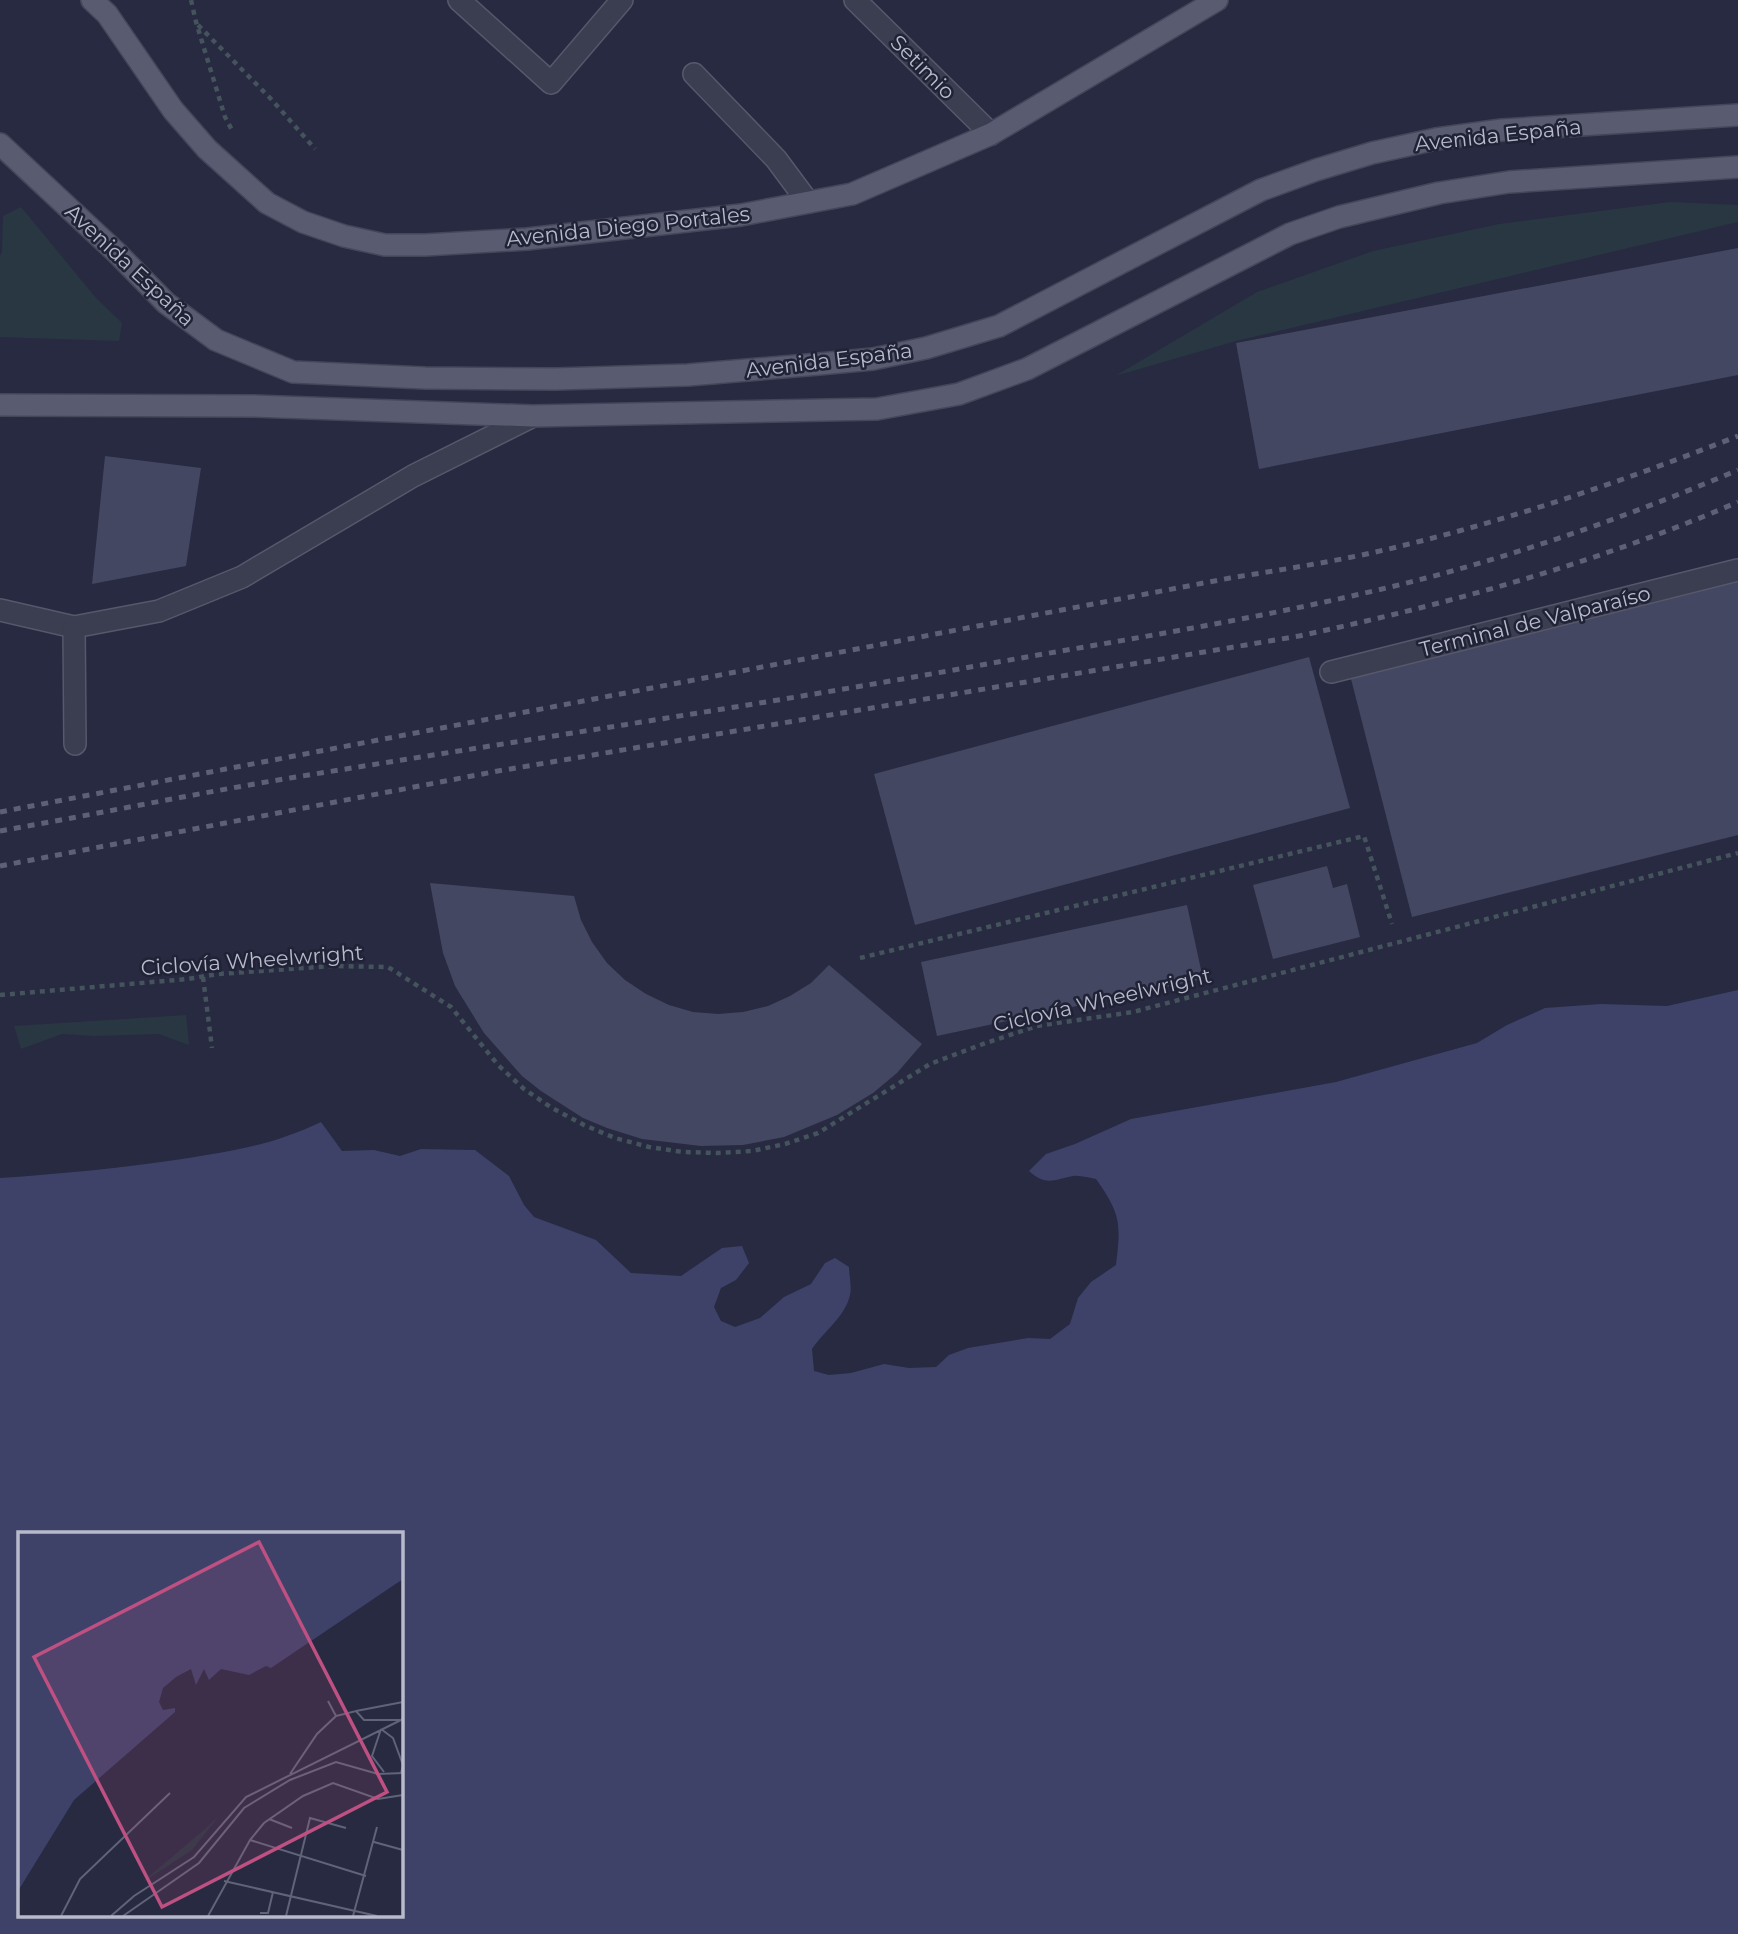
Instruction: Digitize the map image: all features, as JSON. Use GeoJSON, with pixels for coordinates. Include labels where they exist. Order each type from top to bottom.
{"type":"FeatureCollection","features":[{"type":"Feature","properties":{"kind":"main road","name":"Avenida Diego Portales"},"geometry":{"type":"LineString","coordinates":[[92,0],[107,14],[173,110],[207,149],[267,203],[303,222],[344,236],[385,245],[527,239],[741,215],[852,194],[991,134],[1217,0]]}},
{"type":"Feature","properties":{"kind":"main road","name":"Avenida España"},"geometry":{"type":"LineString","coordinates":[[0,144],[117,253],[166,303],[216,340],[293,372],[425,378],[556,379],[688,375],[873,359],[926,348],[999,326],[1261,190],[1372,153],[1437,139],[1502,130],[1738,115]]}},
{"type":"Feature","properties":{"kind":"main road","name":"Avenida España"},"geometry":{"type":"LineString","coordinates":[[0,405],[253,406],[533,416],[877,409],[959,394],[1027,369],[1290,234],[1339,217],[1439,193],[1509,183],[1738,167]]}},
{"type":"Feature","properties":{"kind":"street"},"geometry":{"type":"LineString","coordinates":[[459,0],[551,83],[622,0]]}},
{"type":"Feature","properties":{"kind":"street","name":"Setimio"},"geometry":{"type":"LineString","coordinates":[[855,0],[991,134]]}},
{"type":"Feature","properties":{"kind":"street"},"geometry":{"type":"LineString","coordinates":[[694,74],[776,159],[808,202]]}},
{"type":"Feature","properties":{"kind":"street"},"geometry":{"type":"LineString","coordinates":[[0,610],[74,627],[159,611],[242,577],[413,476],[533,416]]}},
{"type":"Feature","properties":{"kind":"street","name":"Terminal de Valparaíso"},"geometry":{"type":"LineString","coordinates":[[1331,672],[1738,570]]}},
{"type":"Feature","properties":{"kind":"street"},"geometry":{"type":"LineString","coordinates":[[74,627],[75,744]]}},
{"type":"Feature","properties":{"kind":"path"},"geometry":{"type":"LineString","coordinates":[[191,0],[216,84]]}},
{"type":"Feature","properties":{"kind":"path"},"geometry":{"type":"LineString","coordinates":[[196,22],[272,100],[315,149]]}},
{"type":"Feature","properties":{"kind":"path"},"geometry":{"type":"LineString","coordinates":[[860,958],[1364,836],[1392,924]]}},
{"type":"Feature","properties":{"kind":"path","name":"Ciclovía Wheelwright"},"geometry":{"type":"LineString","coordinates":[[0,995],[332,966],[387,967],[451,1007],[498,1065],[524,1089],[552,1108],[615,1138],[660,1149],[718,1153],[785,1144],[818,1133],[930,1064],[1037,1026],[1133,1012],[1738,853]]}},
{"type":"Feature","properties":{"kind":"path"},"geometry":{"type":"LineString","coordinates":[[203,977],[212,1048]]}},
{"type":"Feature","properties":{"kind":"shaded area"},"geometry":{"type":"Polygon","coordinates":[[[1670,202],[1738,205],[1738,222],[1236,341],[1115,376],[1257,292],[1373,251],[1499,224],[1670,202]]]}},
{"type":"Feature","properties":{"kind":"shaded area"},"geometry":{"type":"Polygon","coordinates":[[[21,207],[96,298],[122,323],[119,341],[0,337],[3,216],[21,207]]]}},
{"type":"Feature","properties":{"kind":"shaded area"},"geometry":{"type":"Polygon","coordinates":[[[186,1015],[189,1045],[159,1034],[62,1034],[21,1049],[14,1026],[186,1015]]]}},
{"type":"Feature","properties":{"kind":"water"},"geometry":{"type":"Polygon","coordinates":[[[1738,990],[1738,1934],[0,1934],[0,1178],[114,1168],[218,1153],[269,1142],[321,1122],[342,1151],[374,1150],[400,1156],[421,1149],[475,1150],[509,1176],[524,1205],[534,1217],[596,1240],[631,1273],[681,1276],[722,1248],[742,1246],[749,1263],[736,1280],[721,1288],[714,1307],[721,1321],[735,1327],[760,1318],[784,1297],[811,1284],[825,1263],[835,1258],[849,1267],[850,1295],[839,1317],[812,1349],[814,1371],[829,1375],[851,1373],[884,1364],[909,1368],[936,1367],[949,1355],[968,1348],[1028,1338],[1050,1339],[1070,1324],[1078,1298],[1091,1282],[1116,1265],[1119,1239],[1117,1220],[1104,1191],[1096,1179],[1076,1176],[1050,1181],[1035,1176],[1029,1171],[1046,1154],[1131,1119],[1336,1082],[1477,1043],[1507,1025],[1545,1008],[1601,1004],[1667,1006],[1738,990]]]}},
{"type":"Feature","properties":{"kind":"building"},"geometry":{"type":"Polygon","coordinates":[[[1738,248],[1738,375],[1259,469],[1236,343],[1738,248]]]}},
{"type":"Feature","properties":{"kind":"building"},"geometry":{"type":"Polygon","coordinates":[[[105,456],[201,468],[186,566],[92,584],[105,456]]]}},
{"type":"Feature","properties":{"kind":"building"},"geometry":{"type":"Polygon","coordinates":[[[1738,578],[1738,835],[1412,917],[1350,675],[1738,578]]]}},
{"type":"Feature","properties":{"kind":"building"},"geometry":{"type":"Polygon","coordinates":[[[1309,657],[1350,808],[915,925],[874,774],[1309,657]]]}},
{"type":"Feature","properties":{"kind":"building"},"geometry":{"type":"Polygon","coordinates":[[[1327,866],[1333,888],[1347,884],[1360,937],[1273,959],[1253,885],[1327,866]]]}},
{"type":"Feature","properties":{"kind":"building"},"geometry":{"type":"Polygon","coordinates":[[[430,883],[574,896],[581,920],[607,963],[625,980],[646,994],[693,1012],[743,1012],[768,1006],[811,983],[829,965],[922,1044],[897,1073],[873,1093],[837,1115],[784,1137],[743,1145],[701,1146],[642,1139],[607,1128],[583,1118],[541,1091],[522,1076],[484,1033],[455,986],[443,953],[430,883]]]}},
{"type":"Feature","properties":{"kind":"building"},"geometry":{"type":"Polygon","coordinates":[[[1187,905],[1203,979],[937,1036],[921,962],[1187,905]]]}},
{"type":"Feature","properties":{"kind":"railway"},"geometry":{"type":"LineString","coordinates":[[0,812],[1362,555],[1505,518],[1646,471],[1738,436]]}},
{"type":"Feature","properties":{"kind":"railway"},"geometry":{"type":"LineString","coordinates":[[0,831],[290,778],[900,679],[1310,605],[1454,571],[1550,541],[1738,470]]}},
{"type":"Feature","properties":{"kind":"railway"},"geometry":{"type":"LineString","coordinates":[[0,866],[498,771],[1299,636],[1467,596],[1522,580],[1631,544],[1738,502]]}}]}
